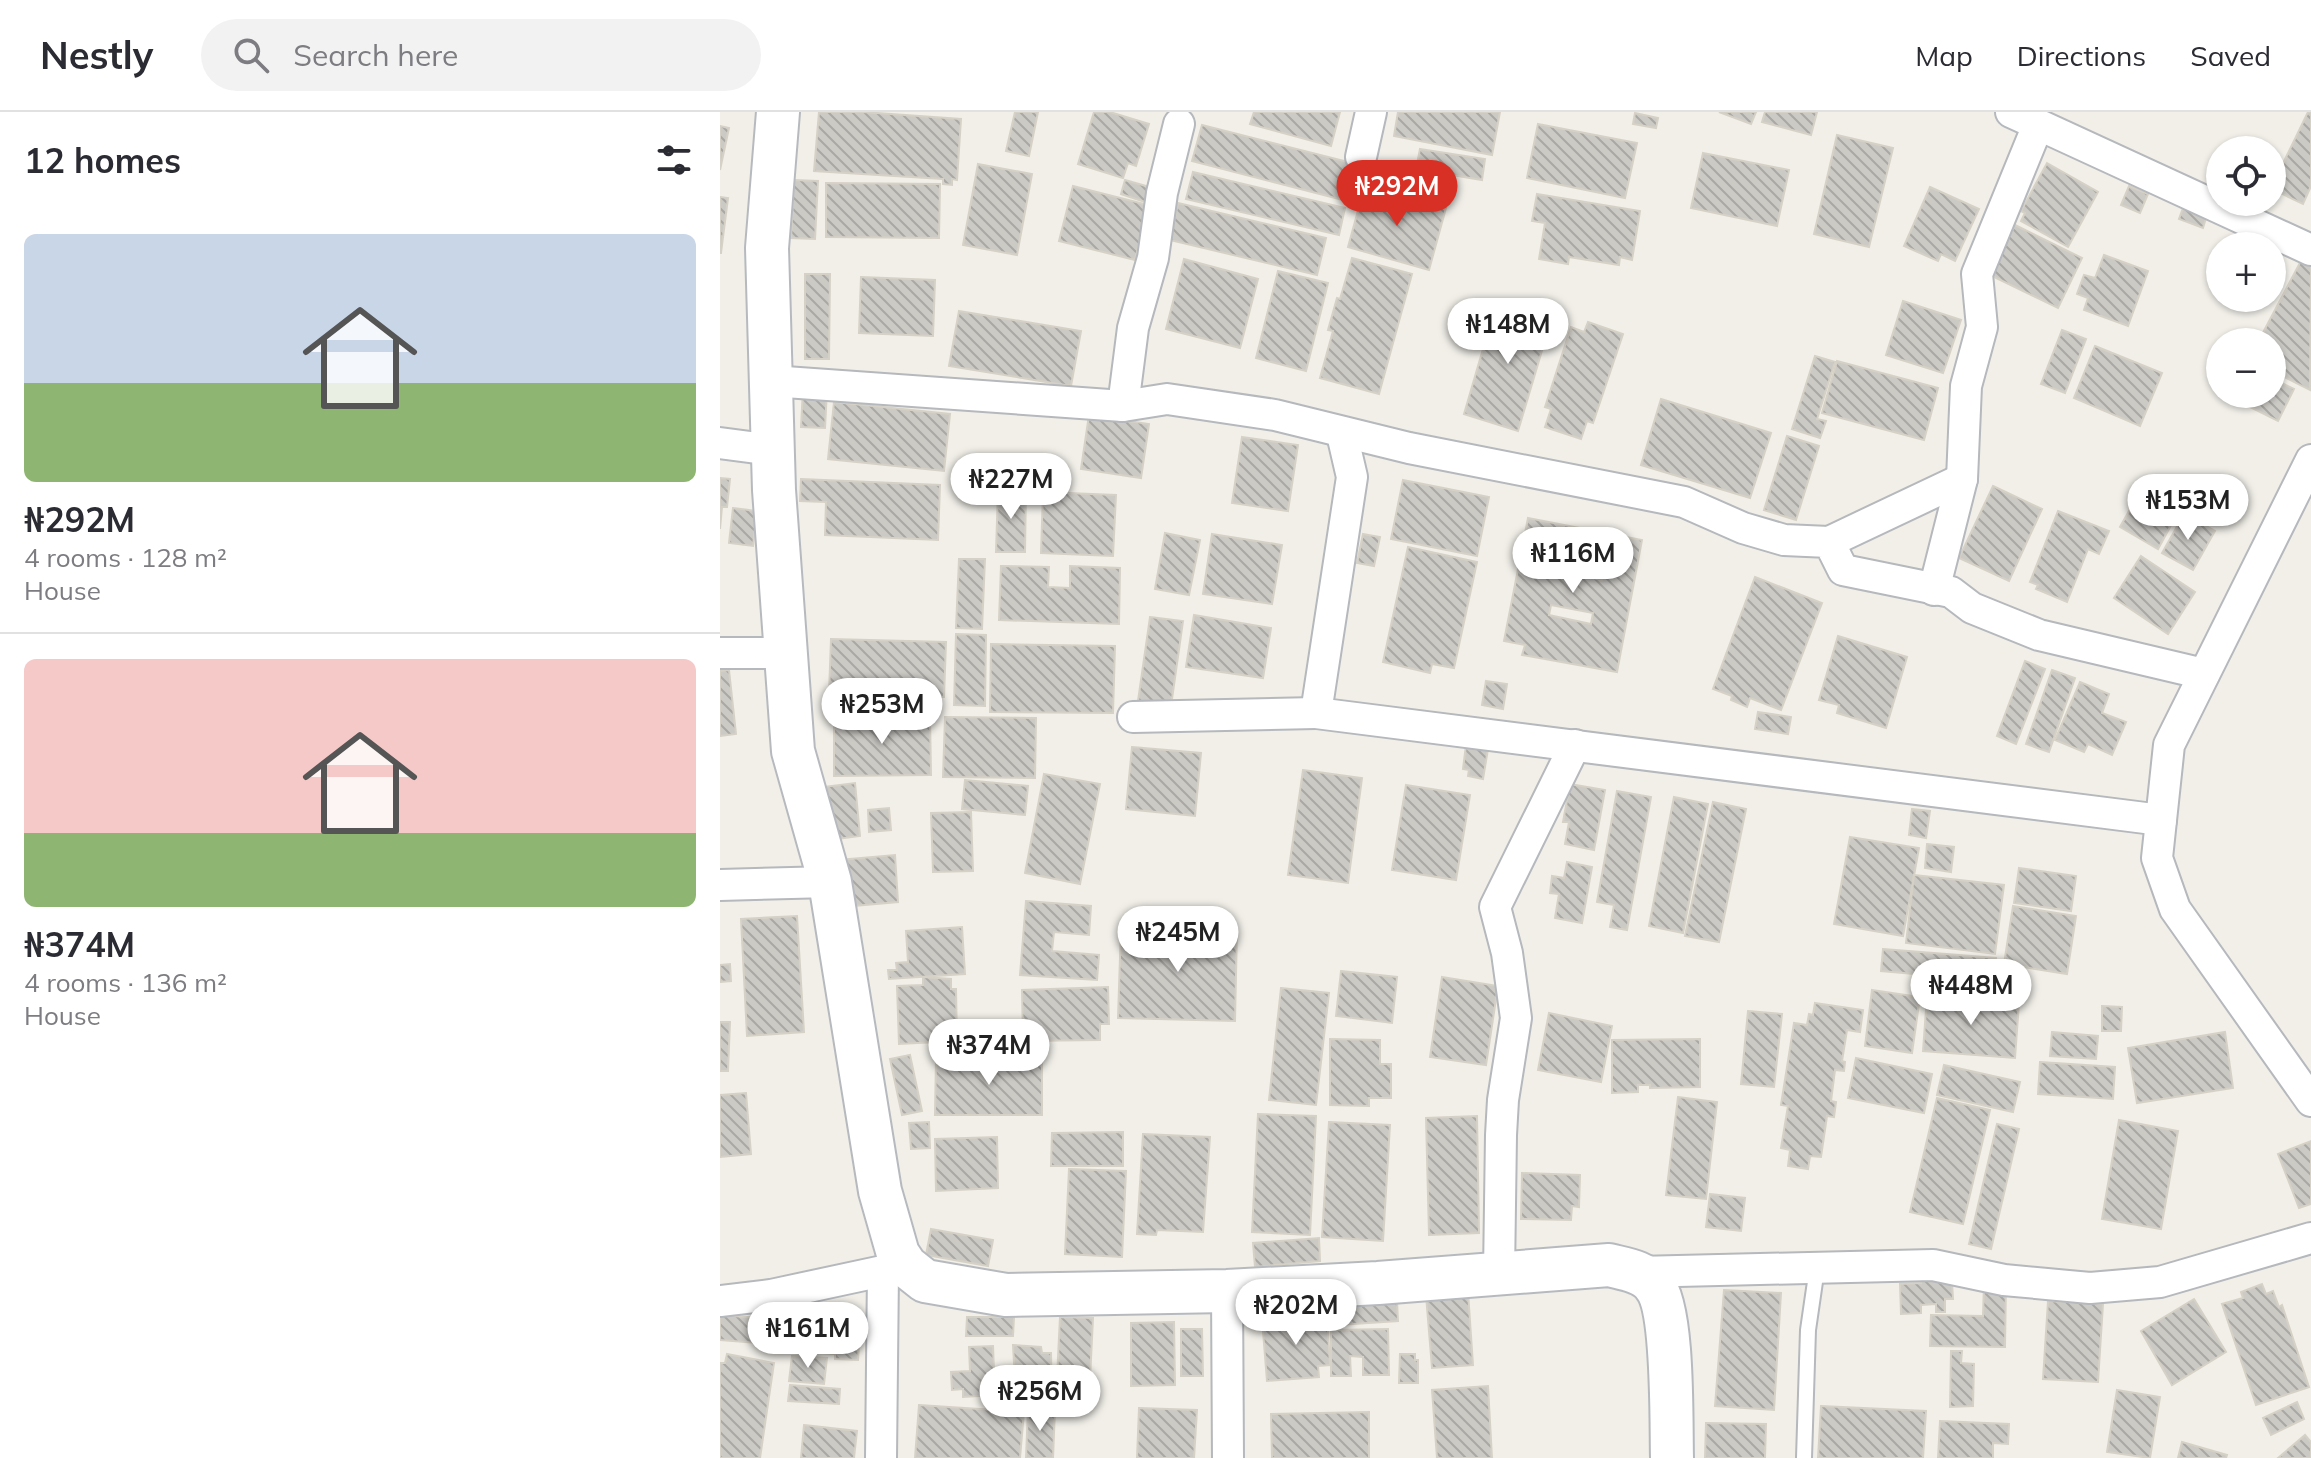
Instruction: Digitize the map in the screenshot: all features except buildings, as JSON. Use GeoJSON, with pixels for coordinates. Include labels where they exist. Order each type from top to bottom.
{"type":"FeatureCollection","features":[{"type":"Feature","properties":{"kind":"street"},"geometry":{"type":"LineString","coordinates":[[1361,157],[1371,112]]}},
{"type":"Feature","properties":{"kind":"street"},"geometry":{"type":"LineString","coordinates":[[2011,112],[2311,250]]}},
{"type":"Feature","properties":{"kind":"street"},"geometry":{"type":"LineString","coordinates":[[775,113],[767,248],[773,450],[793,751],[830,882],[880,1191],[898,1254],[894,1269],[881,1458]]}},
{"type":"Feature","properties":{"kind":"street"},"geometry":{"type":"LineString","coordinates":[[1123,406],[1133,328],[1153,258],[1162,193],[1179,124]]}},
{"type":"Feature","properties":{"kind":"street"},"geometry":{"type":"LineString","coordinates":[[1934,590],[1962,479],[1966,386],[1982,327],[1977,274],[2038,125]]}},
{"type":"Feature","properties":{"kind":"street"},"geometry":{"type":"LineString","coordinates":[[771,381],[1123,406],[1167,399],[1275,415],[1342,434],[1684,502],[1743,528],[1784,540],[1829,542],[1962,479]]}},
{"type":"Feature","properties":{"kind":"street"},"geometry":{"type":"LineString","coordinates":[[1316,713],[1352,477],[1342,434]]}},
{"type":"Feature","properties":{"kind":"street"},"geometry":{"type":"LineString","coordinates":[[720,443],[773,450]]}},
{"type":"Feature","properties":{"kind":"street"},"geometry":{"type":"LineString","coordinates":[[2311,460],[2169,745],[2157,858],[2175,909],[2311,1101]]}},
{"type":"Feature","properties":{"kind":"street"},"geometry":{"type":"LineString","coordinates":[[1829,542],[1843,570],[1951,592],[1972,608],[2039,635],[2204,674]]}},
{"type":"Feature","properties":{"kind":"street"},"geometry":{"type":"LineString","coordinates":[[720,653],[786,653]]}},
{"type":"Feature","properties":{"kind":"street"},"geometry":{"type":"LineString","coordinates":[[1133,717],[1316,713],[2161,820]]}},
{"type":"Feature","properties":{"kind":"street"},"geometry":{"type":"LineString","coordinates":[[1499,1274],[1502,1123],[1516,1018],[1507,953],[1495,907],[1575,745]]}},
{"type":"Feature","properties":{"kind":"street"},"geometry":{"type":"LineString","coordinates":[[720,885],[830,882]]}},
{"type":"Feature","properties":{"kind":"street"},"geometry":{"type":"LineString","coordinates":[[720,1301],[771,1295],[894,1269],[925,1281],[1006,1295],[1227,1291],[1609,1265],[1637,1272],[1933,1265],[2004,1280],[2090,1288],[2160,1282],[2311,1238]]}},
{"type":"Feature","properties":{"kind":"street"},"geometry":{"type":"LineString","coordinates":[[1637,1272],[1654,1283],[1664,1304],[1671,1388],[1672,1458]]}},
{"type":"Feature","properties":{"kind":"street"},"geometry":{"type":"LineString","coordinates":[[1227,1291],[1228,1458]]}},
{"type":"Feature","properties":{"kind":"lane"},"geometry":{"type":"LineString","coordinates":[[1804,1458],[1808,1330],[1817,1268]]}}]}
